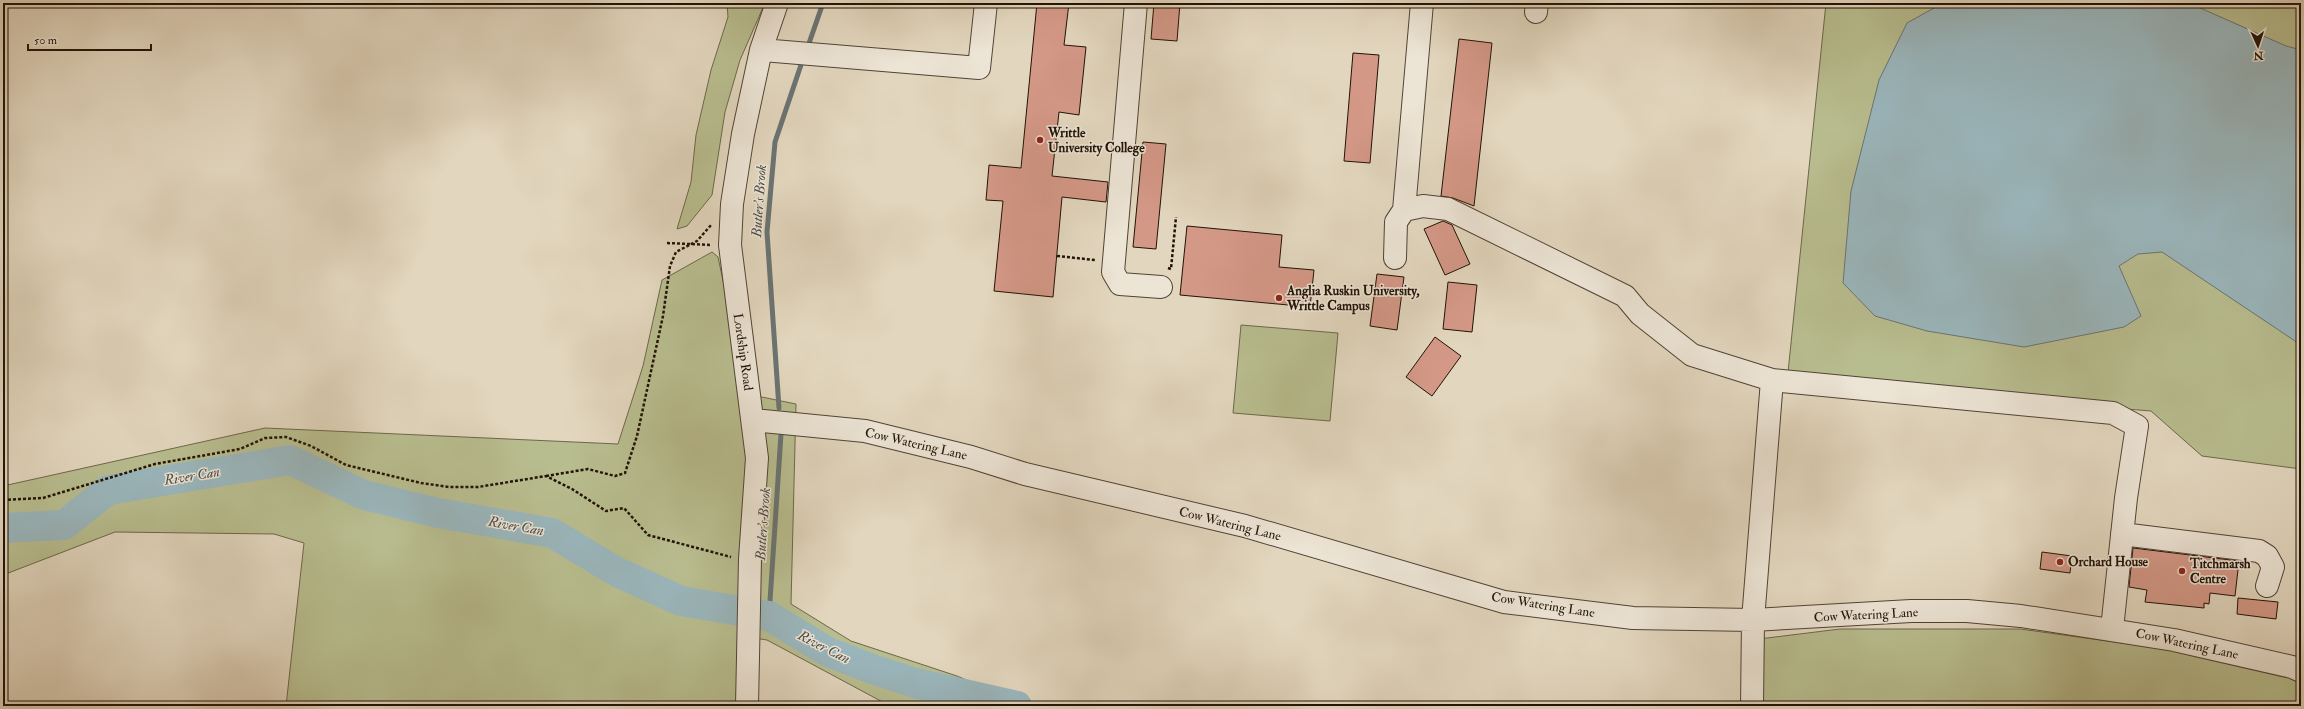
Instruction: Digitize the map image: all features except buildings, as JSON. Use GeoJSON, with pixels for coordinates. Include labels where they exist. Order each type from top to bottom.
{"type":"FeatureCollection","features":[{"type":"Feature","properties":{"kind":"street","name":"Lordship Road"},"geometry":{"type":"LineString","coordinates":[[747,706],[750,559],[757,458],[730,245],[732,204],[743,134],[762,50],[777,3]]}},
{"type":"Feature","properties":{"kind":"street"},"geometry":{"type":"LineString","coordinates":[[762,50],[979,68],[986,3]]}},
{"type":"Feature","properties":{"kind":"street"},"geometry":{"type":"LineString","coordinates":[[1136,3],[1113,272],[1120,284],[1161,287]]}},
{"type":"Feature","properties":{"kind":"street"},"geometry":{"type":"LineString","coordinates":[[1395,258],[1396,222],[1404,210],[1422,3]]}},
{"type":"Feature","properties":{"kind":"street"},"geometry":{"type":"LineString","coordinates":[[1404,210],[1423,206],[1448,209],[1626,296],[1640,314],[1692,356],[1772,380],[2113,413],[2137,426],[2122,534],[2112,630]]}},
{"type":"Feature","properties":{"kind":"street"},"geometry":{"type":"LineString","coordinates":[[1752,706],[1753,620],[1772,380]]}},
{"type":"Feature","properties":{"kind":"street","name":"Cow Watering Lane"},"geometry":{"type":"LineString","coordinates":[[753,420],[865,431],[971,457],[1025,474],[1245,526],[1504,602],[1633,618],[1753,620],[1911,611],[1967,611],[2021,616],[2174,640],[2292,667],[2301,671]]}},
{"type":"Feature","properties":{"kind":"street"},"geometry":{"type":"LineString","coordinates":[[2122,534],[2259,551],[2267,556],[2273,567],[2267,586]]}},
{"type":"Feature","properties":{"kind":"path"},"geometry":{"type":"LineString","coordinates":[[3,500],[43,498],[155,464],[240,449],[265,438],[286,437],[312,446],[346,465],[364,471],[448,487],[478,487],[588,469],[614,476],[625,473],[637,436],[663,316],[670,266],[676,252],[697,241],[720,214],[732,204]]}},
{"type":"Feature","properties":{"kind":"path"},"geometry":{"type":"LineString","coordinates":[[668,243],[730,245]]}},
{"type":"Feature","properties":{"kind":"path"},"geometry":{"type":"LineString","coordinates":[[546,476],[572,489],[606,511],[624,508],[648,535],[743,560],[750,559]]}},
{"type":"Feature","properties":{"kind":"green space"},"geometry":{"type":"Polygon","coordinates":[[[727,3],[765,3],[740,60],[725,112],[712,195],[687,226],[677,229],[691,182],[696,135],[711,70],[728,17],[727,3]]]}},
{"type":"Feature","properties":{"kind":"green space"},"geometry":{"type":"Polygon","coordinates":[[[1826,3],[2301,3],[2301,469],[2202,456],[2151,411],[1787,382],[1826,3]]]}},
{"type":"Feature","properties":{"kind":"green space"},"geometry":{"type":"Polygon","coordinates":[[[712,252],[718,257],[735,337],[742,393],[796,404],[791,604],[851,641],[957,676],[1028,706],[890,706],[767,640],[741,636],[737,706],[286,706],[304,543],[274,534],[115,532],[3,575],[3,486],[265,428],[618,444],[643,366],[662,280],[712,252]]]}},
{"type":"Feature","properties":{"kind":"green space"},"geometry":{"type":"Polygon","coordinates":[[[1241,325],[1338,333],[1330,421],[1233,413],[1241,325]]]}},
{"type":"Feature","properties":{"kind":"green space"},"geometry":{"type":"Polygon","coordinates":[[[1840,629],[2020,629],[2187,652],[2301,678],[2301,706],[1749,706],[1751,640],[1840,629]]]}},
{"type":"Feature","properties":{"kind":"water"},"geometry":{"type":"Polygon","coordinates":[[[1943,3],[2189,3],[2286,46],[2301,50],[2301,345],[2162,252],[2138,254],[2119,266],[2141,316],[2124,327],[2024,347],[1927,331],[1875,316],[1843,283],[1851,191],[1879,80],[1907,23],[1943,3]]]}},
{"type":"Feature","properties":{"kind":"waterway","name":"Butler's Brook"},"geometry":{"type":"LineString","coordinates":[[807,49],[823,3]]}},
{"type":"Feature","properties":{"kind":"waterway","name":"Butler's Brook"},"geometry":{"type":"LineString","coordinates":[[779,408],[767,232],[775,142],[803,59]]}},
{"type":"Feature","properties":{"kind":"waterway","name":"Butler's Brook"},"geometry":{"type":"LineString","coordinates":[[769,616],[781,434]]}},
{"type":"Feature","properties":{"kind":"waterway","name":"River Can"},"geometry":{"type":"LineString","coordinates":[[3,528],[64,525],[108,490],[290,460],[364,495],[438,513],[552,533],[617,572],[681,601],[769,616],[828,652],[875,670],[915,683],[1017,706]]}},
{"type":"Feature","properties":{"kind":"place","name":"Writtle University College"},"geometry":{"type":"Point","coordinates":[1040,140]}},
{"type":"Feature","properties":{"kind":"place","name":"Anglia Ruskin University, Writtle Campus"},"geometry":{"type":"Point","coordinates":[1279,298]}},
{"type":"Feature","properties":{"kind":"place","name":"Orchard House"},"geometry":{"type":"Point","coordinates":[2060,562]}},
{"type":"Feature","properties":{"kind":"place","name":"Titchmarsh Centre"},"geometry":{"type":"Point","coordinates":[2182,571]}}]}
